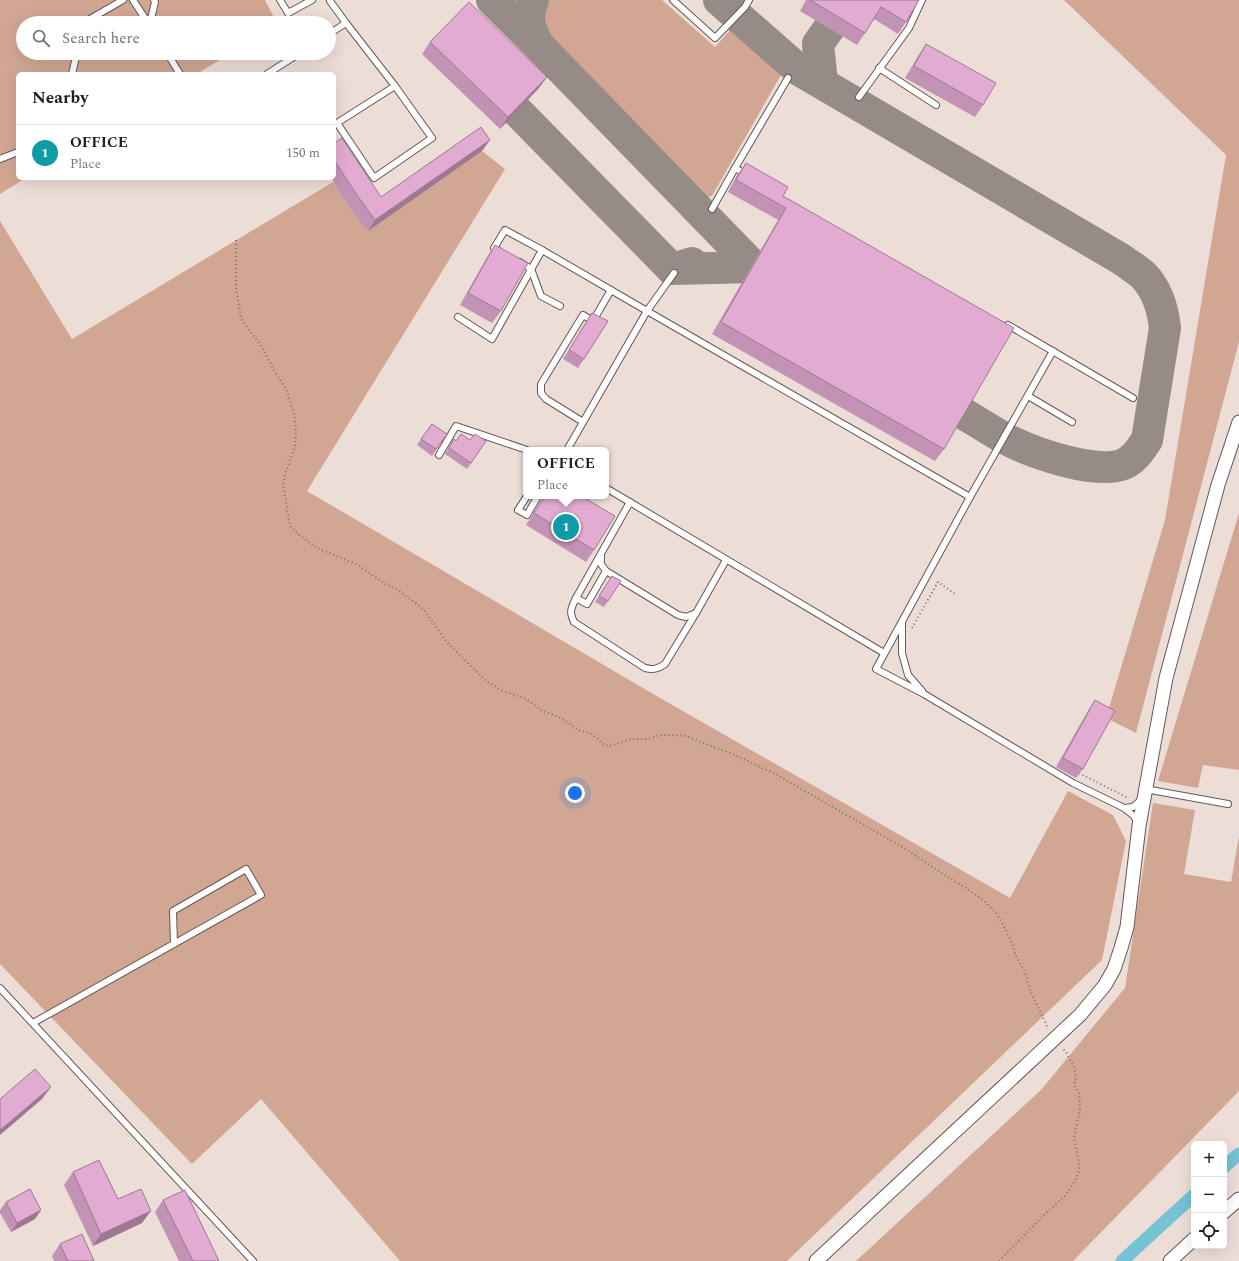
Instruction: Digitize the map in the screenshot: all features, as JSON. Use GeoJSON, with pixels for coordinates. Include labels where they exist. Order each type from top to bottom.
{"type":"FeatureCollection","features":[{"type":"Feature","properties":{"kind":"street"},"geometry":{"type":"LineString","coordinates":[[816,1261],[1080,1015],[1105,985],[1114,969],[1127,927],[1142,797],[1166,678],[1218,485],[1239,422]]}},
{"type":"Feature","properties":{"kind":"street"},"geometry":{"type":"LineString","coordinates":[[1227,1209],[1239,1198]]}},
{"type":"Feature","properties":{"kind":"street"},"geometry":{"type":"LineString","coordinates":[[1170,1261],[1191,1242]]}},
{"type":"Feature","properties":{"kind":"lane"},"geometry":{"type":"LineString","coordinates":[[95,16],[123,0]]}},
{"type":"Feature","properties":{"kind":"lane"},"geometry":{"type":"LineString","coordinates":[[133,0],[144,16]]}},
{"type":"Feature","properties":{"kind":"lane"},"geometry":{"type":"LineString","coordinates":[[151,16],[155,2],[154,0]]}},
{"type":"Feature","properties":{"kind":"lane"},"geometry":{"type":"LineString","coordinates":[[280,0],[288,13],[312,0]]}},
{"type":"Feature","properties":{"kind":"lane"},"geometry":{"type":"LineString","coordinates":[[674,0],[715,38],[749,0]]}},
{"type":"Feature","properties":{"kind":"lane"},"geometry":{"type":"LineString","coordinates":[[859,97],[909,28],[922,0]]}},
{"type":"Feature","properties":{"kind":"lane"},"geometry":{"type":"LineString","coordinates":[[330,1],[395,86],[432,138],[374,178],[337,123],[395,86]]}},
{"type":"Feature","properties":{"kind":"lane"},"geometry":{"type":"LineString","coordinates":[[336,29],[346,23]]}},
{"type":"Feature","properties":{"kind":"lane"},"geometry":{"type":"LineString","coordinates":[[72,72],[75,60]]}},
{"type":"Feature","properties":{"kind":"lane"},"geometry":{"type":"LineString","coordinates":[[171,60],[179,72]]}},
{"type":"Feature","properties":{"kind":"lane"},"geometry":{"type":"LineString","coordinates":[[270,72],[289,60]]}},
{"type":"Feature","properties":{"kind":"lane"},"geometry":{"type":"LineString","coordinates":[[879,68],[936,105]]}},
{"type":"Feature","properties":{"kind":"lane"},"geometry":{"type":"LineString","coordinates":[[712,209],[788,78]]}},
{"type":"Feature","properties":{"kind":"lane"},"geometry":{"type":"LineString","coordinates":[[0,159],[16,153]]}},
{"type":"Feature","properties":{"kind":"lane"},"geometry":{"type":"LineString","coordinates":[[735,168],[756,180]]}},
{"type":"Feature","properties":{"kind":"lane"},"geometry":{"type":"LineString","coordinates":[[506,255],[494,248],[505,230],[970,497]]}},
{"type":"Feature","properties":{"kind":"lane"},"geometry":{"type":"LineString","coordinates":[[458,317],[492,339],[542,250]]}},
{"type":"Feature","properties":{"kind":"lane"},"geometry":{"type":"LineString","coordinates":[[513,258],[531,269],[541,296],[560,306]]}},
{"type":"Feature","properties":{"kind":"lane"},"geometry":{"type":"LineString","coordinates":[[569,447],[647,311],[674,273]]}},
{"type":"Feature","properties":{"kind":"lane"},"geometry":{"type":"LineString","coordinates":[[583,422],[546,399],[541,393],[541,384],[583,315],[593,321],[611,290]]}},
{"type":"Feature","properties":{"kind":"lane"},"geometry":{"type":"LineString","coordinates":[[1005,323],[1133,398]]}},
{"type":"Feature","properties":{"kind":"lane"},"geometry":{"type":"LineString","coordinates":[[1053,351],[970,497],[876,669],[924,694],[1073,783],[1124,808],[1134,816],[1138,826]]}},
{"type":"Feature","properties":{"kind":"lane"},"geometry":{"type":"LineString","coordinates":[[1028,396],[1072,422]]}},
{"type":"Feature","properties":{"kind":"lane"},"geometry":{"type":"LineString","coordinates":[[439,454],[456,426],[523,449]]}},
{"type":"Feature","properties":{"kind":"lane"},"geometry":{"type":"LineString","coordinates":[[609,490],[884,653]]}},
{"type":"Feature","properties":{"kind":"lane"},"geometry":{"type":"LineString","coordinates":[[525,499],[518,510],[527,515],[536,499]]}},
{"type":"Feature","properties":{"kind":"lane"},"geometry":{"type":"LineString","coordinates":[[630,502],[570,610],[574,622],[645,668],[652,670],[665,664],[726,560]]}},
{"type":"Feature","properties":{"kind":"lane"},"geometry":{"type":"LineString","coordinates":[[611,520],[618,524]]}},
{"type":"Feature","properties":{"kind":"lane"},"geometry":{"type":"LineString","coordinates":[[601,554],[601,564],[606,571],[678,615],[686,617],[696,613]]}},
{"type":"Feature","properties":{"kind":"lane"},"geometry":{"type":"LineString","coordinates":[[576,598],[587,604],[606,571]]}},
{"type":"Feature","properties":{"kind":"lane"},"geometry":{"type":"LineString","coordinates":[[902,621],[902,653],[908,675],[924,694]]}},
{"type":"Feature","properties":{"kind":"lane"},"geometry":{"type":"LineString","coordinates":[[1124,808],[1134,807],[1142,797],[1228,804]]}},
{"type":"Feature","properties":{"kind":"lane"},"geometry":{"type":"LineString","coordinates":[[33,1023],[174,944],[261,895],[246,869],[173,910],[174,944]]}},
{"type":"Feature","properties":{"kind":"lane"},"geometry":{"type":"LineString","coordinates":[[0,988],[253,1261]]}},
{"type":"Feature","properties":{"kind":"path"},"geometry":{"type":"LineString","coordinates":[[236,240],[236,288],[241,318],[260,344],[286,389],[294,414],[296,428],[295,447],[285,474],[283,485],[290,526],[298,534],[317,548],[358,565],[385,584],[397,589],[425,611],[446,641],[486,681],[504,691],[526,699],[542,710],[561,718],[580,730],[590,734],[604,745],[610,746],[631,739],[647,739],[660,735],[673,735],[686,736],[735,755],[779,776],[904,848],[969,890],[983,900],[996,913],[1014,945],[1015,954],[1025,972],[1032,993],[1048,1029],[1066,1052],[1074,1067],[1076,1077],[1074,1085],[1079,1092],[1080,1102],[1080,1110],[1074,1137],[1079,1164],[1079,1171],[1075,1181],[1065,1196],[1045,1214],[999,1261]]}},
{"type":"Feature","properties":{"kind":"path"},"geometry":{"type":"LineString","coordinates":[[910,629],[938,582],[955,594]]}},
{"type":"Feature","properties":{"kind":"path"},"geometry":{"type":"LineString","coordinates":[[1079,773],[1142,797]]}},
{"type":"Feature","properties":{"kind":"shaded area"},"geometry":{"type":"Polygon","coordinates":[[[0,0],[265,0],[273,16],[16,16],[16,60],[220,60],[200,72],[16,72],[16,180],[23,180],[0,194],[0,0]]]}},
{"type":"Feature","properties":{"kind":"shaded area"},"geometry":{"type":"Polygon","coordinates":[[[547,0],[662,0],[715,47],[731,29],[743,28],[785,68],[712,196],[699,199],[547,43],[550,41],[543,35],[547,31],[539,23],[542,21],[537,15],[543,9],[541,7],[547,0]]]}},
{"type":"Feature","properties":{"kind":"shaded area"},"geometry":{"type":"Polygon","coordinates":[[[1064,0],[1239,0],[1239,342],[1136,733],[1106,718],[1165,520],[1226,155],[1064,0]]]}},
{"type":"Feature","properties":{"kind":"shaded area"},"geometry":{"type":"Polygon","coordinates":[[[482,151],[505,169],[307,491],[660,698],[1010,898],[1068,791],[1113,815],[1126,841],[1102,960],[787,1261],[400,1261],[261,1099],[192,1164],[0,964],[0,221],[72,339],[333,182],[359,219],[482,151]]]}},
{"type":"Feature","properties":{"kind":"shaded area"},"geometry":{"type":"Polygon","coordinates":[[[1239,513],[1239,770],[1203,765],[1198,788],[1158,781],[1239,513]]]}},
{"type":"Feature","properties":{"kind":"shaded area"},"geometry":{"type":"Polygon","coordinates":[[[1153,803],[1195,810],[1184,874],[1231,882],[1239,836],[1239,1091],[1073,1261],[856,1261],[1041,1090],[1125,988],[1153,803]]]}},
{"type":"Feature","properties":{"kind":"building"},"geometry":{"type":"Polygon","coordinates":[[[810,0],[919,0],[906,22],[881,7],[865,33],[810,0]]]}},
{"type":"Feature","properties":{"kind":"building"},"geometry":{"type":"Polygon","coordinates":[[[469,2],[547,77],[508,117],[430,42],[469,2]]]}},
{"type":"Feature","properties":{"kind":"building"},"geometry":{"type":"Polygon","coordinates":[[[926,44],[996,83],[983,105],[914,66],[926,44]]]}},
{"type":"Feature","properties":{"kind":"building"},"geometry":{"type":"Polygon","coordinates":[[[481,127],[490,140],[375,220],[336,163],[336,142],[342,138],[381,197],[481,127]]]}},
{"type":"Feature","properties":{"kind":"building"},"geometry":{"type":"Polygon","coordinates":[[[746,163],[788,187],[783,196],[1014,328],[944,449],[721,322],[786,208],[736,180],[746,163]]]}},
{"type":"Feature","properties":{"kind":"building"},"geometry":{"type":"Polygon","coordinates":[[[495,245],[528,263],[501,311],[468,293],[495,245]]]}},
{"type":"Feature","properties":{"kind":"building"},"geometry":{"type":"Polygon","coordinates":[[[592,313],[608,321],[584,359],[569,350],[592,313]]]}},
{"type":"Feature","properties":{"kind":"building"},"geometry":{"type":"Polygon","coordinates":[[[432,424],[447,434],[436,449],[421,439],[432,424]]]}},
{"type":"Feature","properties":{"kind":"building"},"geometry":{"type":"Polygon","coordinates":[[[461,434],[470,440],[475,434],[486,441],[471,463],[449,448],[454,439],[456,441],[461,434]]]}},
{"type":"Feature","properties":{"kind":"building"},"geometry":{"type":"Polygon","coordinates":[[[543,499],[586,499],[615,516],[594,550],[534,513],[543,499]]]}},
{"type":"Feature","properties":{"kind":"building"},"geometry":{"type":"Polygon","coordinates":[[[612,576],[621,581],[608,601],[599,596],[612,576]]]}},
{"type":"Feature","properties":{"kind":"building"},"geometry":{"type":"Polygon","coordinates":[[[1095,700],[1115,711],[1083,769],[1063,758],[1095,700]]]}},
{"type":"Feature","properties":{"kind":"building"},"geometry":{"type":"Polygon","coordinates":[[[35,1069],[51,1087],[0,1130],[0,1099],[35,1069]]]}},
{"type":"Feature","properties":{"kind":"building"},"geometry":{"type":"Polygon","coordinates":[[[99,1160],[118,1199],[141,1189],[151,1211],[101,1234],[73,1172],[99,1160]]]}},
{"type":"Feature","properties":{"kind":"building"},"geometry":{"type":"Polygon","coordinates":[[[30,1189],[41,1210],[17,1223],[6,1202],[30,1189]]]}},
{"type":"Feature","properties":{"kind":"building"},"geometry":{"type":"Polygon","coordinates":[[[185,1190],[219,1261],[193,1261],[163,1200],[185,1190]]]}},
{"type":"Feature","properties":{"kind":"building"},"geometry":{"type":"Polygon","coordinates":[[[82,1234],[94,1261],[68,1261],[60,1244],[82,1234]]]}},
{"type":"Feature","properties":{"kind":"waterway"},"geometry":{"type":"LineString","coordinates":[[1227,1164],[1239,1154]]}},
{"type":"Feature","properties":{"kind":"waterway"},"geometry":{"type":"LineString","coordinates":[[1122,1261],[1191,1198]]}},
{"type":"Feature","properties":{"kind":"taxiway"},"geometry":{"type":"LineString","coordinates":[[492,0],[538,45],[754,267],[672,269]]}},
{"type":"Feature","properties":{"kind":"taxiway"},"geometry":{"type":"LineString","coordinates":[[533,0],[529,18],[532,33],[538,45]]}},
{"type":"Feature","properties":{"kind":"taxiway"},"geometry":{"type":"LineString","coordinates":[[719,0],[799,70],[1121,259],[1142,274],[1153,288],[1161,307],[1165,328],[1147,440],[1131,460],[1124,464],[1112,467],[1099,467],[1067,462],[1012,442],[964,414]]}},
{"type":"Feature","properties":{"kind":"taxiway"},"geometry":{"type":"LineString","coordinates":[[822,83],[818,44],[832,24]]}},
{"type":"Feature","properties":{"kind":"taxiway"},"geometry":{"type":"LineString","coordinates":[[518,112],[672,269],[692,263]]}},
{"type":"Feature","properties":{"kind":"place","name":"OFFICE"},"geometry":{"type":"Point","coordinates":[566,527]}}]}
